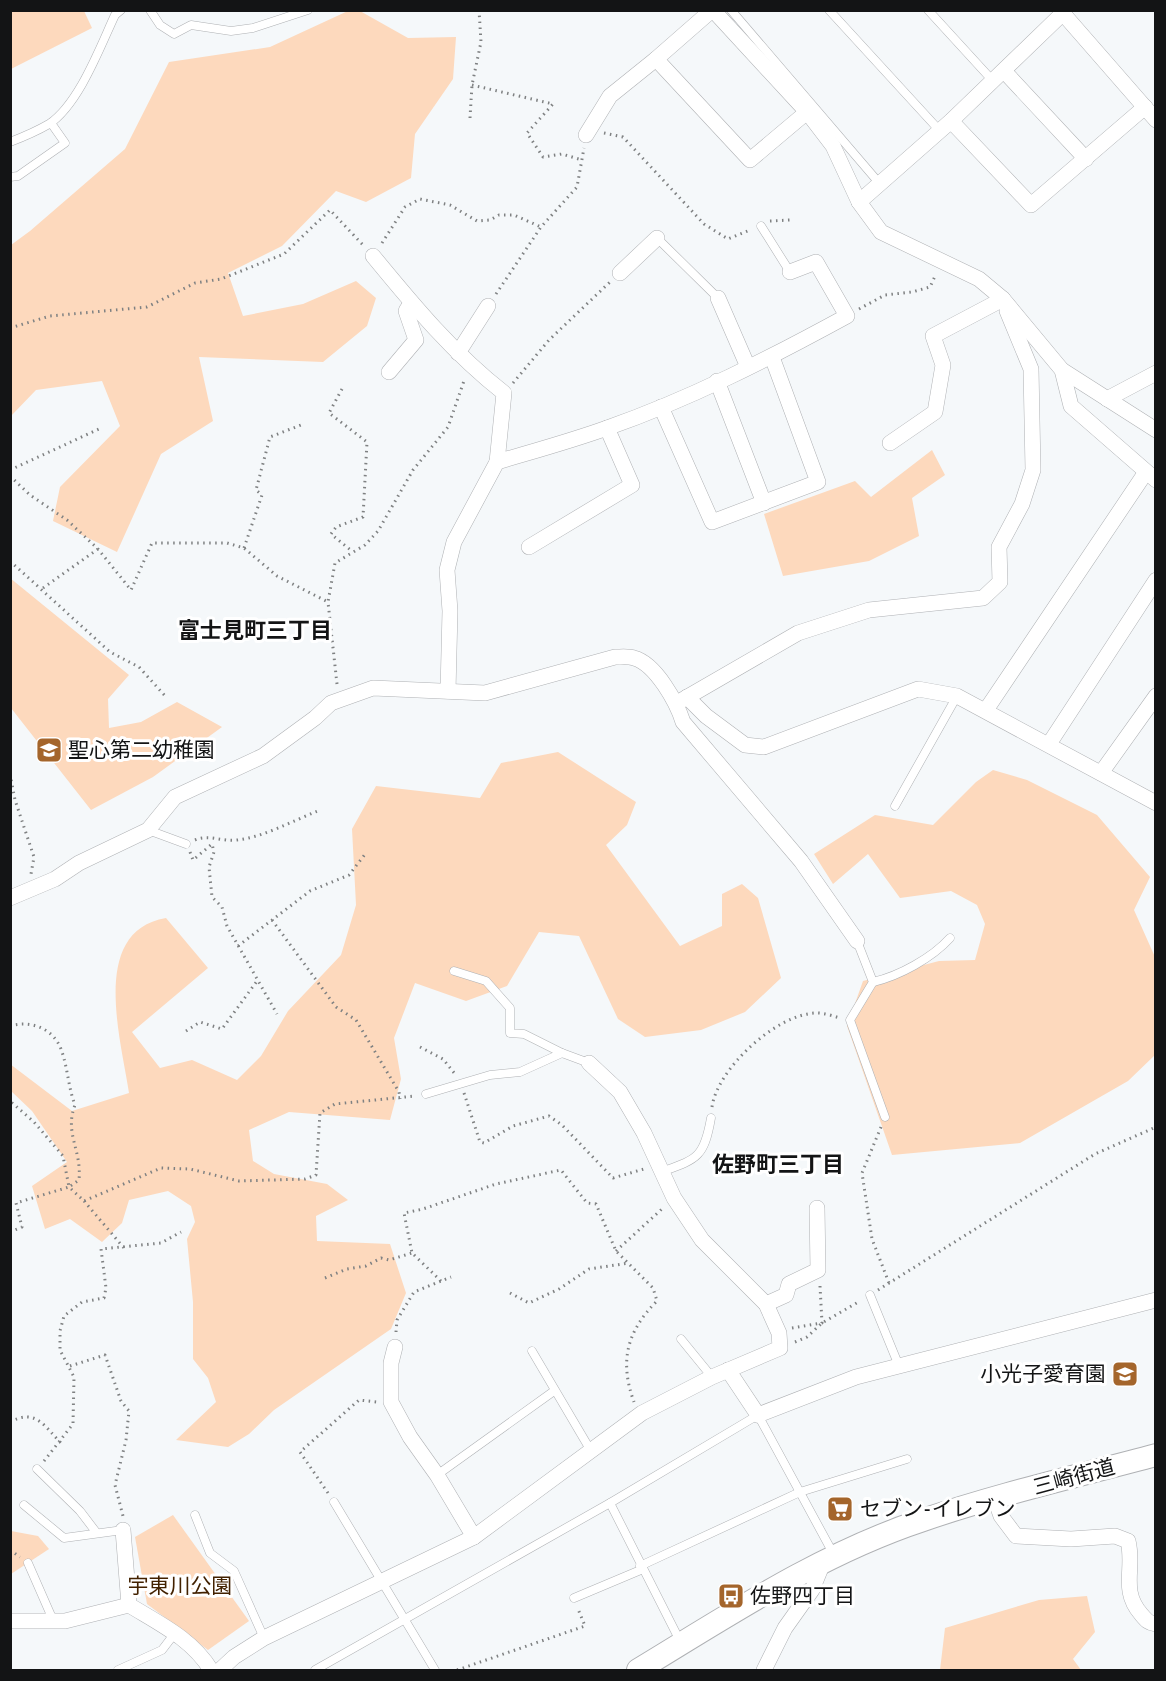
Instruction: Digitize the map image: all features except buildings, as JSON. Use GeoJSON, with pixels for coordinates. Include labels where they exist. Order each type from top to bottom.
{"type":"FeatureCollection","features":[{"type":"Feature","properties":{"kind":"main road","name":"三崎街道"},"geometry":{"type":"LineString","coordinates":[[641,1670],[681,1643],[775,1587],[829,1559],[922,1520],[1155,1455]]}},
{"type":"Feature","properties":{"kind":"street"},"geometry":{"type":"LineString","coordinates":[[589,142],[610,96],[712,10],[807,112],[833,146],[859,202],[882,232],[979,279],[1002,299],[1062,370],[1155,430]]}},
{"type":"Feature","properties":{"kind":"street"},"geometry":{"type":"LineString","coordinates":[[859,202],[946,126],[1062,12],[1155,120]]}},
{"type":"Feature","properties":{"kind":"street"},"geometry":{"type":"LineString","coordinates":[[656,59],[750,159],[807,112]]}},
{"type":"Feature","properties":{"kind":"street"},"geometry":{"type":"LineString","coordinates":[[998,76],[1086,159]]}},
{"type":"Feature","properties":{"kind":"street"},"geometry":{"type":"LineString","coordinates":[[946,126],[1030,205],[1145,107]]}},
{"type":"Feature","properties":{"kind":"street"},"geometry":{"type":"LineString","coordinates":[[620,273],[657,238]]}},
{"type":"Feature","properties":{"kind":"street"},"geometry":{"type":"LineString","coordinates":[[373,256],[411,303],[469,366],[504,393],[497,462],[454,542],[447,570],[450,611],[448,691]]}},
{"type":"Feature","properties":{"kind":"street"},"geometry":{"type":"LineString","coordinates":[[497,462],[607,428],[661,407],[772,357],[847,316],[816,262],[790,272]]}},
{"type":"Feature","properties":{"kind":"street"},"geometry":{"type":"LineString","coordinates":[[718,298],[748,367]]}},
{"type":"Feature","properties":{"kind":"street"},"geometry":{"type":"LineString","coordinates":[[890,443],[935,412],[943,364],[933,336],[1002,299]]}},
{"type":"Feature","properties":{"kind":"street"},"geometry":{"type":"LineString","coordinates":[[682,700],[798,633],[869,610],[983,598],[1000,582],[999,547],[1022,504],[1033,471],[1034,410],[1031,369],[1002,299]]}},
{"type":"Feature","properties":{"kind":"street"},"geometry":{"type":"LineString","coordinates":[[389,372],[416,340],[406,311],[411,303]]}},
{"type":"Feature","properties":{"kind":"street"},"geometry":{"type":"LineString","coordinates":[[458,353],[488,306]]}},
{"type":"Feature","properties":{"kind":"street"},"geometry":{"type":"LineString","coordinates":[[661,407],[712,522],[818,482],[772,357]]}},
{"type":"Feature","properties":{"kind":"street"},"geometry":{"type":"LineString","coordinates":[[986,710],[1151,476],[1071,406],[1062,370]]}},
{"type":"Feature","properties":{"kind":"street"},"geometry":{"type":"LineString","coordinates":[[1107,399],[1155,373]]}},
{"type":"Feature","properties":{"kind":"street"},"geometry":{"type":"LineString","coordinates":[[717,381],[764,503]]}},
{"type":"Feature","properties":{"kind":"street"},"geometry":{"type":"LineString","coordinates":[[529,547],[632,485],[607,428]]}},
{"type":"Feature","properties":{"kind":"street"},"geometry":{"type":"LineString","coordinates":[[1049,744],[1155,580]]}},
{"type":"Feature","properties":{"kind":"street"},"geometry":{"type":"LineString","coordinates":[[14,897],[55,879],[79,863],[148,830],[174,797],[263,756],[315,718],[331,703],[373,688],[485,693],[615,657],[635,658],[654,672],[682,700],[745,745],[764,747],[918,689],[957,696],[1155,803]]}},
{"type":"Feature","properties":{"kind":"street"},"geometry":{"type":"LineString","coordinates":[[1101,773],[1155,696]]}},
{"type":"Feature","properties":{"kind":"street"},"geometry":{"type":"LineString","coordinates":[[682,700],[683,722],[801,861],[857,941]]}},
{"type":"Feature","properties":{"kind":"street"},"geometry":{"type":"LineString","coordinates":[[10,1621],[65,1621],[129,1605],[175,1633],[220,1670],[234,1657],[264,1638],[474,1537],[591,1451],[638,1407],[728,1370],[780,1340],[766,1304],[702,1240],[674,1198],[644,1133],[620,1092],[589,1063]]}},
{"type":"Feature","properties":{"kind":"street"},"geometry":{"type":"LineString","coordinates":[[766,1304],[786,1295],[789,1284],[818,1270],[817,1208]]}},
{"type":"Feature","properties":{"kind":"street"},"geometry":{"type":"LineString","coordinates":[[728,1370],[758,1415],[856,1377],[1155,1300]]}},
{"type":"Feature","properties":{"kind":"street"},"geometry":{"type":"LineString","coordinates":[[395,1347],[391,1363],[391,1402],[410,1437],[437,1475],[474,1537]]}},
{"type":"Feature","properties":{"kind":"street"},"geometry":{"type":"LineString","coordinates":[[995,1499],[1001,1516],[1016,1536],[1071,1539],[1115,1536],[1128,1541],[1132,1555],[1128,1574],[1131,1603],[1148,1623],[1155,1624]]}},
{"type":"Feature","properties":{"kind":"street"},"geometry":{"type":"LineString","coordinates":[[123,1530],[129,1605]]}},
{"type":"Feature","properties":{"kind":"street"},"geometry":{"type":"LineString","coordinates":[[765,1671],[785,1628],[812,1590],[829,1559]]}},
{"type":"Feature","properties":{"kind":"lane"},"geometry":{"type":"LineString","coordinates":[[10,142],[51,123],[70,100],[88,72],[115,15],[121,10]]}},
{"type":"Feature","properties":{"kind":"lane"},"geometry":{"type":"LineString","coordinates":[[150,10],[160,25],[174,34],[191,25],[231,31],[253,27],[308,10]]}},
{"type":"Feature","properties":{"kind":"lane"},"geometry":{"type":"LineString","coordinates":[[731,10],[879,184]]}},
{"type":"Feature","properties":{"kind":"lane"},"geometry":{"type":"LineString","coordinates":[[829,10],[946,126]]}},
{"type":"Feature","properties":{"kind":"lane"},"geometry":{"type":"LineString","coordinates":[[928,10],[998,76]]}},
{"type":"Feature","properties":{"kind":"lane"},"geometry":{"type":"LineString","coordinates":[[10,177],[18,176],[65,143],[51,123]]}},
{"type":"Feature","properties":{"kind":"lane"},"geometry":{"type":"LineString","coordinates":[[761,225],[790,272]]}},
{"type":"Feature","properties":{"kind":"lane"},"geometry":{"type":"LineString","coordinates":[[657,238],[718,298]]}},
{"type":"Feature","properties":{"kind":"lane"},"geometry":{"type":"LineString","coordinates":[[895,806],[957,696]]}},
{"type":"Feature","properties":{"kind":"lane"},"geometry":{"type":"LineString","coordinates":[[148,830],[186,844]]}},
{"type":"Feature","properties":{"kind":"lane"},"geometry":{"type":"LineString","coordinates":[[885,1117],[850,1020],[873,982],[887,979],[940,949],[950,938]]}},
{"type":"Feature","properties":{"kind":"lane"},"geometry":{"type":"LineString","coordinates":[[857,941],[873,982]]}},
{"type":"Feature","properties":{"kind":"lane"},"geometry":{"type":"LineString","coordinates":[[454,971],[486,981],[510,1008],[510,1033],[524,1034],[562,1053],[589,1063]]}},
{"type":"Feature","properties":{"kind":"lane"},"geometry":{"type":"LineString","coordinates":[[426,1094],[490,1075],[520,1072],[562,1053]]}},
{"type":"Feature","properties":{"kind":"lane"},"geometry":{"type":"LineString","coordinates":[[659,1168],[688,1162],[699,1155],[707,1138],[711,1118]]}},
{"type":"Feature","properties":{"kind":"lane"},"geometry":{"type":"LineString","coordinates":[[870,1295],[899,1366]]}},
{"type":"Feature","properties":{"kind":"lane"},"geometry":{"type":"LineString","coordinates":[[681,1340],[712,1377]]}},
{"type":"Feature","properties":{"kind":"lane"},"geometry":{"type":"LineString","coordinates":[[532,1351],[591,1451]]}},
{"type":"Feature","properties":{"kind":"lane"},"geometry":{"type":"LineString","coordinates":[[437,1475],[554,1391]]}},
{"type":"Feature","properties":{"kind":"lane"},"geometry":{"type":"LineString","coordinates":[[315,1671],[610,1503],[758,1415],[800,1492],[829,1559]]}},
{"type":"Feature","properties":{"kind":"lane"},"geometry":{"type":"LineString","coordinates":[[574,1598],[800,1492],[907,1459]]}},
{"type":"Feature","properties":{"kind":"lane"},"geometry":{"type":"LineString","coordinates":[[37,1469],[80,1511],[96,1532]]}},
{"type":"Feature","properties":{"kind":"lane"},"geometry":{"type":"LineString","coordinates":[[334,1502],[435,1671]]}},
{"type":"Feature","properties":{"kind":"lane"},"geometry":{"type":"LineString","coordinates":[[610,1503],[681,1643]]}},
{"type":"Feature","properties":{"kind":"lane"},"geometry":{"type":"LineString","coordinates":[[24,1505],[64,1538],[123,1530]]}},
{"type":"Feature","properties":{"kind":"lane"},"geometry":{"type":"LineString","coordinates":[[195,1515],[210,1553],[234,1572],[264,1638]]}},
{"type":"Feature","properties":{"kind":"lane"},"geometry":{"type":"LineString","coordinates":[[28,1563],[53,1620]]}},
{"type":"Feature","properties":{"kind":"lane"},"geometry":{"type":"LineString","coordinates":[[118,1671],[162,1650],[175,1633]]}},
{"type":"Feature","properties":{"kind":"path"},"geometry":{"type":"LineString","coordinates":[[470,118],[472,85],[481,42],[479,10]]}},
{"type":"Feature","properties":{"kind":"path"},"geometry":{"type":"LineString","coordinates":[[472,85],[553,104],[527,133],[543,157],[562,154],[582,160]]}},
{"type":"Feature","properties":{"kind":"path"},"geometry":{"type":"LineString","coordinates":[[488,306],[542,227],[577,187],[582,160],[589,142],[603,133],[623,137],[704,224],[728,239],[771,221],[790,220]]}},
{"type":"Feature","properties":{"kind":"path"},"geometry":{"type":"LineString","coordinates":[[10,328],[50,316],[147,307],[195,283],[221,279],[284,254],[330,210],[373,256],[405,207],[420,199],[450,205],[477,221],[490,220],[499,215],[514,215],[542,227]]}},
{"type":"Feature","properties":{"kind":"path"},"geometry":{"type":"LineString","coordinates":[[847,316],[885,295],[930,287],[940,261]]}},
{"type":"Feature","properties":{"kind":"path"},"geometry":{"type":"LineString","coordinates":[[504,393],[549,340],[620,273]]}},
{"type":"Feature","properties":{"kind":"path"},"geometry":{"type":"LineString","coordinates":[[331,703],[338,681],[328,602],[335,563],[353,552],[378,531],[413,470],[448,427],[469,366]]}},
{"type":"Feature","properties":{"kind":"path"},"geometry":{"type":"LineString","coordinates":[[342,389],[328,413],[367,442],[363,517],[336,527],[331,534],[353,552]]}},
{"type":"Feature","properties":{"kind":"path"},"geometry":{"type":"LineString","coordinates":[[244,548],[262,495],[256,490],[270,437],[301,425]]}},
{"type":"Feature","properties":{"kind":"path"},"geometry":{"type":"LineString","coordinates":[[10,470],[99,429]]}},
{"type":"Feature","properties":{"kind":"path"},"geometry":{"type":"LineString","coordinates":[[10,476],[30,495],[67,520],[98,549],[130,590],[152,543],[227,543],[244,548],[277,576],[328,602]]}},
{"type":"Feature","properties":{"kind":"path"},"geometry":{"type":"LineString","coordinates":[[43,588],[98,549]]}},
{"type":"Feature","properties":{"kind":"path"},"geometry":{"type":"LineString","coordinates":[[10,561],[43,588],[110,652],[139,667],[166,697]]}},
{"type":"Feature","properties":{"kind":"path"},"geometry":{"type":"LineString","coordinates":[[10,774],[15,800],[34,857],[33,871],[14,897]]}},
{"type":"Feature","properties":{"kind":"path"},"geometry":{"type":"LineString","coordinates":[[277,1014],[227,926],[222,907],[212,897],[209,867],[214,852],[212,844],[193,860],[186,844],[203,837],[234,840],[252,837],[318,811]]}},
{"type":"Feature","properties":{"kind":"path"},"geometry":{"type":"LineString","coordinates":[[238,946],[310,891],[349,875],[366,853]]}},
{"type":"Feature","properties":{"kind":"path"},"geometry":{"type":"LineString","coordinates":[[272,920],[336,1007],[356,1020],[399,1092],[400,1099]]}},
{"type":"Feature","properties":{"kind":"path"},"geometry":{"type":"LineString","coordinates":[[186,1031],[200,1022],[222,1029],[257,981]]}},
{"type":"Feature","properties":{"kind":"path"},"geometry":{"type":"LineString","coordinates":[[711,1118],[714,1094],[722,1078],[753,1045],[776,1028],[797,1017],[818,1013],[850,1020]]}},
{"type":"Feature","properties":{"kind":"path"},"geometry":{"type":"LineString","coordinates":[[10,1026],[24,1022],[42,1027],[61,1048],[67,1086],[75,1105],[69,1121],[81,1165],[79,1180],[69,1187],[16,1203],[22,1227],[10,1232]]}},
{"type":"Feature","properties":{"kind":"path"},"geometry":{"type":"LineString","coordinates":[[420,1047],[443,1059],[462,1084],[480,1142],[484,1143],[513,1126],[549,1116],[562,1125],[613,1178],[659,1168]]}},
{"type":"Feature","properties":{"kind":"path"},"geometry":{"type":"LineString","coordinates":[[84,1201],[161,1168],[190,1169],[239,1181],[305,1179],[316,1175],[321,1113],[335,1104],[400,1099],[426,1094]]}},
{"type":"Feature","properties":{"kind":"path"},"geometry":{"type":"LineString","coordinates":[[10,1101],[34,1122],[63,1156],[69,1187],[124,1248]]}},
{"type":"Feature","properties":{"kind":"path"},"geometry":{"type":"LineString","coordinates":[[885,1117],[862,1173],[872,1239],[889,1283]]}},
{"type":"Feature","properties":{"kind":"path"},"geometry":{"type":"LineString","coordinates":[[780,1340],[807,1337],[822,1323],[1095,1154],[1155,1127]]}},
{"type":"Feature","properties":{"kind":"path"},"geometry":{"type":"LineString","coordinates":[[441,1281],[412,1253],[404,1213],[423,1209],[496,1184],[561,1170],[587,1203],[596,1204],[616,1251],[654,1288],[657,1301],[638,1320],[626,1362],[628,1384],[638,1407]]}},
{"type":"Feature","properties":{"kind":"path"},"geometry":{"type":"LineString","coordinates":[[616,1251],[674,1198]]}},
{"type":"Feature","properties":{"kind":"path"},"geometry":{"type":"LineString","coordinates":[[37,1469],[61,1443],[73,1424],[74,1377],[60,1350],[60,1331],[64,1316],[82,1302],[104,1298],[106,1288],[101,1250],[161,1243],[181,1232]]}},
{"type":"Feature","properties":{"kind":"path"},"geometry":{"type":"LineString","coordinates":[[325,1278],[346,1269],[366,1266],[381,1258],[389,1260],[412,1253]]}},
{"type":"Feature","properties":{"kind":"path"},"geometry":{"type":"LineString","coordinates":[[510,1293],[529,1303],[559,1289],[589,1269],[629,1263]]}},
{"type":"Feature","properties":{"kind":"path"},"geometry":{"type":"LineString","coordinates":[[818,1270],[822,1323]]}},
{"type":"Feature","properties":{"kind":"path"},"geometry":{"type":"LineString","coordinates":[[395,1347],[397,1320],[414,1292],[451,1277]]}},
{"type":"Feature","properties":{"kind":"path"},"geometry":{"type":"LineString","coordinates":[[780,1340],[802,1325],[822,1323]]}},
{"type":"Feature","properties":{"kind":"path"},"geometry":{"type":"LineString","coordinates":[[70,1366],[105,1355],[121,1401],[129,1411],[126,1440],[116,1485],[119,1501]]}},
{"type":"Feature","properties":{"kind":"path"},"geometry":{"type":"LineString","coordinates":[[638,1407],[644,1397]]}},
{"type":"Feature","properties":{"kind":"path"},"geometry":{"type":"LineString","coordinates":[[334,1502],[300,1452],[359,1400],[391,1402]]}},
{"type":"Feature","properties":{"kind":"path"},"geometry":{"type":"LineString","coordinates":[[626,1407],[638,1407]]}},
{"type":"Feature","properties":{"kind":"path"},"geometry":{"type":"LineString","coordinates":[[10,1422],[26,1416],[35,1417],[61,1443]]}},
{"type":"Feature","properties":{"kind":"path"},"geometry":{"type":"LineString","coordinates":[[457,1671],[585,1626],[574,1598]]}},
{"type":"Feature","properties":{"kind":"green space"},"geometry":{"type":"Polygon","coordinates":[[[11,10],[84,11],[92,28],[11,69],[11,10]]]}},
{"type":"Feature","properties":{"kind":"green space"},"geometry":{"type":"Polygon","coordinates":[[[350,10],[360,11],[408,38],[456,37],[453,79],[415,134],[411,178],[366,202],[336,191],[282,246],[228,273],[243,316],[303,304],[356,281],[376,298],[367,326],[323,362],[199,357],[213,421],[161,454],[117,552],[53,521],[60,487],[120,426],[102,381],[36,390],[11,416],[11,245],[125,149],[169,62],[270,47],[350,10]]]}},
{"type":"Feature","properties":{"kind":"green space"},"geometry":{"type":"Polygon","coordinates":[[[932,450],[945,475],[912,498],[919,536],[869,561],[783,576],[764,514],[855,481],[871,497],[932,450]]]}},
{"type":"Feature","properties":{"kind":"green space"},"geometry":{"type":"Polygon","coordinates":[[[10,578],[129,675],[108,699],[109,728],[141,722],[177,702],[222,727],[153,777],[91,810],[11,708],[10,578]]]}},
{"type":"Feature","properties":{"kind":"green space"},"geometry":{"type":"Polygon","coordinates":[[[558,752],[636,802],[627,825],[606,845],[680,946],[722,926],[722,894],[742,884],[758,898],[781,978],[745,1012],[701,1030],[645,1037],[618,1019],[579,936],[539,932],[507,986],[466,1001],[415,983],[394,1038],[401,1079],[390,1120],[289,1112],[249,1130],[253,1161],[274,1174],[327,1184],[348,1200],[316,1216],[317,1241],[390,1244],[406,1293],[391,1329],[274,1410],[249,1434],[228,1447],[176,1440],[216,1402],[208,1378],[193,1359],[193,1302],[187,1239],[195,1222],[191,1206],[168,1191],[129,1200],[122,1223],[102,1242],[70,1219],[45,1229],[32,1186],[67,1162],[32,1111],[11,1091],[10,1064],[72,1111],[129,1093],[117,1017],[118,965],[127,943],[142,927],[166,918],[208,968],[132,1032],[160,1068],[192,1060],[237,1080],[261,1056],[288,1011],[341,955],[356,905],[352,829],[376,786],[480,798],[501,763],[558,752]]]}},
{"type":"Feature","properties":{"kind":"green space"},"geometry":{"type":"Polygon","coordinates":[[[993,770],[1027,780],[1097,815],[1150,877],[1134,910],[1155,957],[1155,1055],[1128,1081],[1020,1143],[892,1155],[847,1026],[863,981],[939,961],[975,960],[985,924],[977,905],[951,891],[900,898],[868,854],[833,884],[814,854],[875,815],[933,825],[976,782],[993,770]]]}},
{"type":"Feature","properties":{"kind":"green space","name":"宇東川公園"},"geometry":{"type":"Polygon","coordinates":[[[173,1515],[249,1621],[208,1650],[147,1604],[135,1537],[173,1515]]]}},
{"type":"Feature","properties":{"kind":"green space"},"geometry":{"type":"Polygon","coordinates":[[[11,1531],[38,1536],[49,1549],[11,1574],[11,1531]]]}},
{"type":"Feature","properties":{"kind":"green space"},"geometry":{"type":"Polygon","coordinates":[[[1087,1596],[1095,1632],[1073,1659],[1081,1670],[940,1670],[945,1628],[1039,1600],[1087,1596]]]}},
{"type":"Feature","properties":{"kind":"place","name":"聖心第二幼稚園"},"geometry":{"type":"Point","coordinates":[49,750]}},
{"type":"Feature","properties":{"kind":"place","name":"小光子愛育園"},"geometry":{"type":"Point","coordinates":[1125,1374]}},
{"type":"Feature","properties":{"kind":"place","name":"セブン-イレブン"},"geometry":{"type":"Point","coordinates":[840,1509]}},
{"type":"Feature","properties":{"kind":"place","name":"佐野四丁目"},"geometry":{"type":"Point","coordinates":[731,1596]}},
{"type":"Feature","properties":{"kind":"district","name":"富士見町三丁目"},"geometry":{"type":"Point","coordinates":[255,630]}},
{"type":"Feature","properties":{"kind":"district","name":"佐野町三丁目"},"geometry":{"type":"Point","coordinates":[778,1164]}}]}
